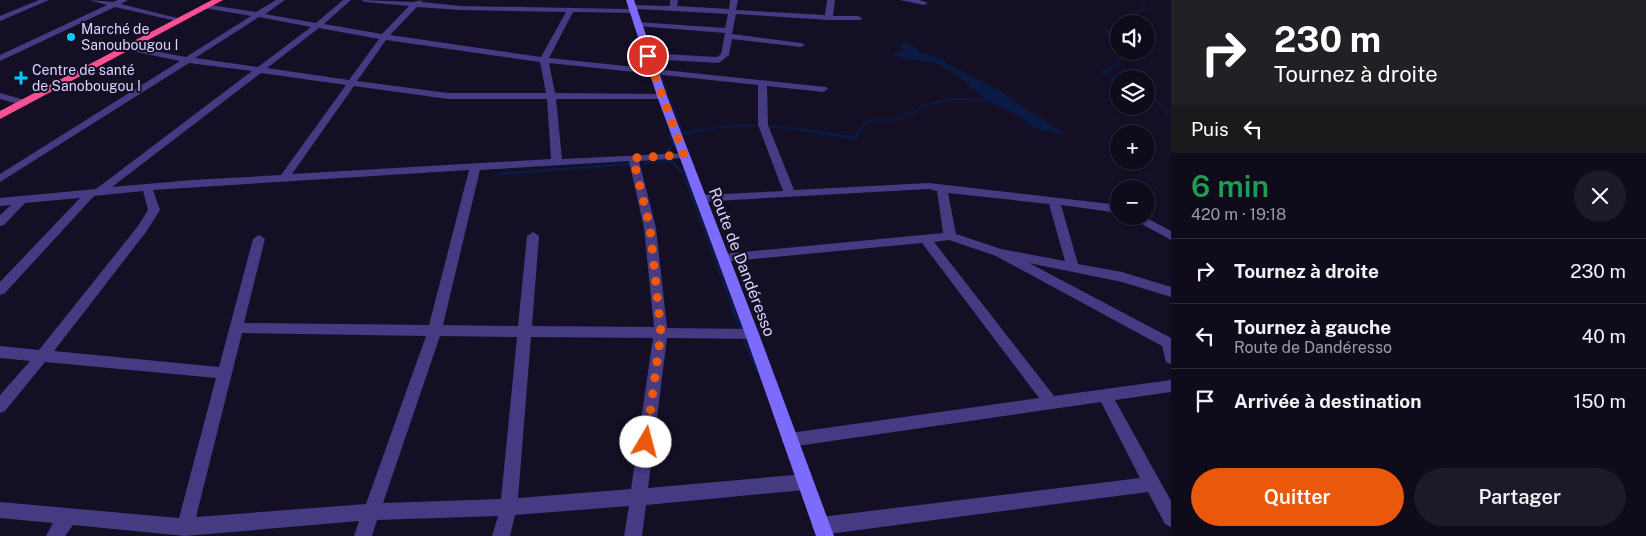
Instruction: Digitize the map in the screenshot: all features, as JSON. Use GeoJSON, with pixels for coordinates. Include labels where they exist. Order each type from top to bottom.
{"type":"FeatureCollection","features":[{"type":"Feature","properties":{"kind":"highway"},"geometry":{"type":"LineString","coordinates":[[0,116],[219,0]]}},
{"type":"Feature","properties":{"kind":"street"},"geometry":{"type":"LineString","coordinates":[[0,19],[45,0]]}},
{"type":"Feature","properties":{"kind":"street"},"geometry":{"type":"LineString","coordinates":[[93,0],[182,20]]}},
{"type":"Feature","properties":{"kind":"street"},"geometry":{"type":"LineString","coordinates":[[0,58],[124,0]]}},
{"type":"Feature","properties":{"kind":"street"},"geometry":{"type":"LineString","coordinates":[[0,178],[281,0]]}},
{"type":"Feature","properties":{"kind":"street"},"geometry":{"type":"LineString","coordinates":[[0,290],[96,192],[317,26],[347,0]]}},
{"type":"Feature","properties":{"kind":"street"},"geometry":{"type":"LineString","coordinates":[[365,0],[416,2],[460,8],[571,9],[674,4],[732,12],[858,18]]}},
{"type":"Feature","properties":{"kind":"street"},"geometry":{"type":"LineString","coordinates":[[460,8],[469,0]]}},
{"type":"Feature","properties":{"kind":"street"},"geometry":{"type":"LineString","coordinates":[[648,56],[719,60],[725,55],[734,0]]}},
{"type":"Feature","properties":{"kind":"street"},"geometry":{"type":"LineString","coordinates":[[829,18],[831,0]]}},
{"type":"Feature","properties":{"kind":"street"},"geometry":{"type":"LineString","coordinates":[[904,0],[924,3]]}},
{"type":"Feature","properties":{"kind":"street"},"geometry":{"type":"LineString","coordinates":[[283,179],[384,37],[416,2]]}},
{"type":"Feature","properties":{"kind":"street"},"geometry":{"type":"LineString","coordinates":[[207,6],[384,37],[544,60],[653,73],[823,89]]}},
{"type":"Feature","properties":{"kind":"street","name":"Route de Dandéresso"},"geometry":{"type":"LineString","coordinates":[[632,6],[653,73],[752,334],[823,531]]}},
{"type":"Feature","properties":{"kind":"street"},"geometry":{"type":"LineString","coordinates":[[557,163],[551,97],[544,60],[571,9]]}},
{"type":"Feature","properties":{"kind":"street"},"geometry":{"type":"LineString","coordinates":[[638,24],[728,34],[801,45]]}},
{"type":"Feature","properties":{"kind":"street"},"geometry":{"type":"LineString","coordinates":[[130,48],[188,60],[448,96],[662,96]]}},
{"type":"Feature","properties":{"kind":"street"},"geometry":{"type":"LineString","coordinates":[[762,83],[763,125],[790,194]]}},
{"type":"Feature","properties":{"kind":"street"},"geometry":{"type":"LineString","coordinates":[[0,96],[25,103]]}},
{"type":"Feature","properties":{"kind":"street"},"geometry":{"type":"LineString","coordinates":[[0,202],[192,183],[684,155]]}},
{"type":"Feature","properties":{"kind":"street"},"geometry":{"type":"LineString","coordinates":[[633,158],[650,228],[661,333],[633,536]]}},
{"type":"Feature","properties":{"kind":"street"},"geometry":{"type":"LineString","coordinates":[[363,536],[435,330],[475,167]]}},
{"type":"Feature","properties":{"kind":"street"},"geometry":{"type":"LineString","coordinates":[[701,199],[929,186],[1110,208]]}},
{"type":"Feature","properties":{"kind":"street"},"geometry":{"type":"LineString","coordinates":[[0,406],[142,229],[154,210],[146,188]]}},
{"type":"Feature","properties":{"kind":"street"},"geometry":{"type":"LineString","coordinates":[[942,189],[950,236]]}},
{"type":"Feature","properties":{"kind":"street"},"geometry":{"type":"LineString","coordinates":[[0,222],[22,200]]}},
{"type":"Feature","properties":{"kind":"street"},"geometry":{"type":"LineString","coordinates":[[1054,200],[1073,267]]}},
{"type":"Feature","properties":{"kind":"street"},"geometry":{"type":"LineString","coordinates":[[1150,225],[1171,236]]}},
{"type":"Feature","properties":{"kind":"street"},"geometry":{"type":"LineString","coordinates":[[501,536],[509,507],[533,236]]}},
{"type":"Feature","properties":{"kind":"street"},"geometry":{"type":"LineString","coordinates":[[723,258],[950,236],[1000,253],[1122,277],[1171,292]]}},
{"type":"Feature","properties":{"kind":"street"},"geometry":{"type":"LineString","coordinates":[[925,238],[1051,403]]}},
{"type":"Feature","properties":{"kind":"street"},"geometry":{"type":"LineString","coordinates":[[190,530],[224,373],[259,239]]}},
{"type":"Feature","properties":{"kind":"street"},"geometry":{"type":"LineString","coordinates":[[1000,253],[1169,343],[1171,358]]}},
{"type":"Feature","properties":{"kind":"street"},"geometry":{"type":"LineString","coordinates":[[236,328],[752,334]]}},
{"type":"Feature","properties":{"kind":"street"},"geometry":{"type":"LineString","coordinates":[[0,352],[224,373]]}},
{"type":"Feature","properties":{"kind":"street"},"geometry":{"type":"LineString","coordinates":[[790,440],[1171,386]]}},
{"type":"Feature","properties":{"kind":"street"},"geometry":{"type":"LineString","coordinates":[[1105,396],[1171,518]]}},
{"type":"Feature","properties":{"kind":"street"},"geometry":{"type":"LineString","coordinates":[[0,510],[190,530],[372,512],[509,507],[805,482]]}},
{"type":"Feature","properties":{"kind":"street"},"geometry":{"type":"LineString","coordinates":[[823,531],[1152,484]]}},
{"type":"Feature","properties":{"kind":"street"},"geometry":{"type":"LineString","coordinates":[[55,536],[69,516]]}},
{"type":"Feature","properties":{"kind":"water"},"geometry":{"type":"Polygon","coordinates":[[[904,41],[917,49],[918,52],[943,59],[946,63],[1004,93],[1066,134],[1035,129],[1021,117],[988,101],[953,72],[932,62],[891,55],[904,50],[900,44],[904,41]]]}},
{"type":"Feature","properties":{"kind":"waterway"},"geometry":{"type":"LineString","coordinates":[[1133,15],[1147,9],[1140,0]]}},
{"type":"Feature","properties":{"kind":"waterway"},"geometry":{"type":"LineString","coordinates":[[1110,30],[1107,31],[1110,37]]}},
{"type":"Feature","properties":{"kind":"waterway"},"geometry":{"type":"LineString","coordinates":[[654,59],[659,71]]}},
{"type":"Feature","properties":{"kind":"waterway"},"geometry":{"type":"LineString","coordinates":[[1110,77],[1102,72],[1116,67],[1119,60]]}},
{"type":"Feature","properties":{"kind":"waterway"},"geometry":{"type":"LineString","coordinates":[[661,76],[682,131]]}},
{"type":"Feature","properties":{"kind":"waterway"},"geometry":{"type":"LineString","coordinates":[[859,131],[867,122],[899,119],[939,101],[961,99],[988,101]]}},
{"type":"Feature","properties":{"kind":"waterway"},"geometry":{"type":"LineString","coordinates":[[1155,99],[1163,107],[1166,115],[1171,117]]}},
{"type":"Feature","properties":{"kind":"waterway"},"geometry":{"type":"LineString","coordinates":[[699,131],[726,126],[770,126],[813,131]]}},
{"type":"Feature","properties":{"kind":"waterway"},"geometry":{"type":"LineString","coordinates":[[699,131],[704,130]]}},
{"type":"Feature","properties":{"kind":"waterway"},"geometry":{"type":"LineString","coordinates":[[804,130],[855,138],[860,130]]}},
{"type":"Feature","properties":{"kind":"waterway"},"geometry":{"type":"LineString","coordinates":[[683,133],[699,131]]}},
{"type":"Feature","properties":{"kind":"waterway"},"geometry":{"type":"LineString","coordinates":[[678,134],[683,133]]}},
{"type":"Feature","properties":{"kind":"waterway"},"geometry":{"type":"LineString","coordinates":[[666,151],[673,145],[670,134]]}},
{"type":"Feature","properties":{"kind":"waterway"},"geometry":{"type":"LineString","coordinates":[[668,158],[684,174],[732,305]]}},
{"type":"Feature","properties":{"kind":"waterway"},"geometry":{"type":"LineString","coordinates":[[645,163],[670,161]]}},
{"type":"Feature","properties":{"kind":"waterway"},"geometry":{"type":"LineString","coordinates":[[499,174],[629,164]]}},
{"type":"Feature","properties":{"kind":"waterway"},"geometry":{"type":"LineString","coordinates":[[731,304],[740,328]]}},
{"type":"Feature","properties":{"kind":"waterway"},"geometry":{"type":"LineString","coordinates":[[744,338],[757,370]]}},
{"type":"Feature","properties":{"kind":"place","name":"Marché de Sanoubougou I"},"geometry":{"type":"Point","coordinates":[71,37]}},
{"type":"Feature","properties":{"kind":"place","name":"Centre de santé de Sanobougou I"},"geometry":{"type":"Point","coordinates":[21,78]}},
{"type":"Feature","properties":{"kind":"route"},"geometry":{"type":"LineString","coordinates":[[646,442],[661,333],[650,228],[633,158],[684,155],[648,56]]}}]}
